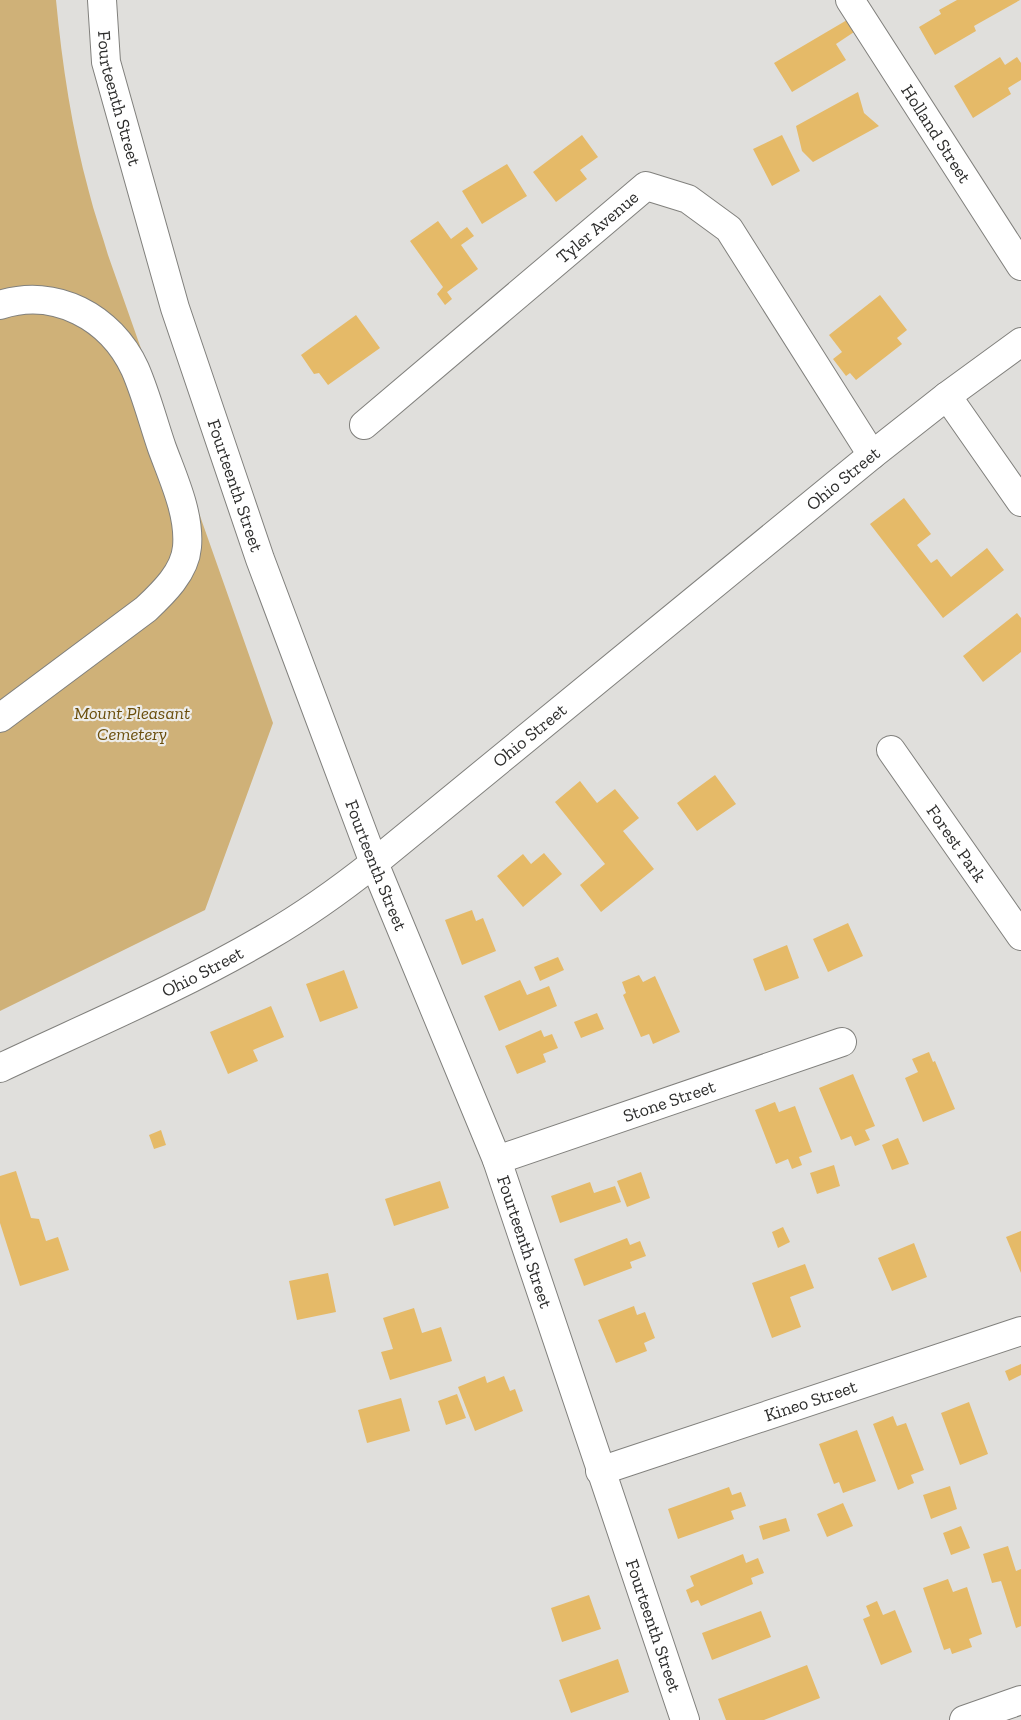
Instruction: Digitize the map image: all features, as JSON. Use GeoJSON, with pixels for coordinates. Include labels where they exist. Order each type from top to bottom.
{"type":"FeatureCollection","features":[{"type":"Feature","properties":{"kind":"street","name":"Fourteenth Street"},"geometry":{"type":"LineString","coordinates":[[102,0],[106,62],[175,308],[260,559],[374,863],[497,1160],[685,1720]]}},
{"type":"Feature","properties":{"kind":"street","name":"Holland Street"},"geometry":{"type":"LineString","coordinates":[[850,0],[1021,266]]}},
{"type":"Feature","properties":{"kind":"street","name":"Tyler Avenue"},"geometry":{"type":"LineString","coordinates":[[364,425],[646,186],[688,199],[729,229],[872,455]]}},
{"type":"Feature","properties":{"kind":"street"},"geometry":{"type":"LineString","coordinates":[[0,305],[16,300],[29,299],[59,302],[81,311],[99,322],[113,336],[134,368],[183,508],[187,547],[175,577],[146,609],[0,718]]}},
{"type":"Feature","properties":{"kind":"street","name":"Ohio Street"},"geometry":{"type":"LineString","coordinates":[[0,1068],[239,953],[326,900],[374,863],[872,455],[947,396],[1021,342]]}},
{"type":"Feature","properties":{"kind":"street"},"geometry":{"type":"LineString","coordinates":[[947,396],[1021,502]]}},
{"type":"Feature","properties":{"kind":"street","name":"Forest Park"},"geometry":{"type":"LineString","coordinates":[[891,750],[1021,936]]}},
{"type":"Feature","properties":{"kind":"street","name":"Stone Street"},"geometry":{"type":"LineString","coordinates":[[497,1160],[842,1042]]}},
{"type":"Feature","properties":{"kind":"street","name":"Kineo Street"},"geometry":{"type":"LineString","coordinates":[[600,1471],[1021,1331]]}},
{"type":"Feature","properties":{"kind":"street"},"geometry":{"type":"LineString","coordinates":[[964,1720],[1021,1700]]}},
{"type":"Feature","properties":{"kind":"green space","name":"Mount Pleasant Cemetery"},"geometry":{"type":"Polygon","coordinates":[[[0,0],[56,0],[61,48],[73,121],[93,208],[273,723],[205,910],[0,1011],[0,0]]]}},
{"type":"Feature","properties":{"kind":"building"},"geometry":{"type":"Polygon","coordinates":[[[957,0],[1020,0],[974,26],[976,31],[935,55],[919,27],[941,14],[939,10],[957,0]]]}},
{"type":"Feature","properties":{"kind":"building"},"geometry":{"type":"Polygon","coordinates":[[[847,20],[854,32],[836,44],[846,60],[792,92],[774,63],[847,20]]]}},
{"type":"Feature","properties":{"kind":"building"},"geometry":{"type":"Polygon","coordinates":[[[1000,57],[1005,65],[1017,57],[1021,63],[1021,80],[1008,88],[1011,94],[973,118],[954,86],[1000,57]]]}},
{"type":"Feature","properties":{"kind":"building"},"geometry":{"type":"Polygon","coordinates":[[[858,92],[864,113],[879,126],[813,162],[802,151],[796,126],[858,92]]]}},
{"type":"Feature","properties":{"kind":"building"},"geometry":{"type":"Polygon","coordinates":[[[582,135],[598,157],[580,170],[587,179],[556,202],[533,172],[582,135]]]}},
{"type":"Feature","properties":{"kind":"building"},"geometry":{"type":"Polygon","coordinates":[[[782,135],[800,171],[772,186],[753,149],[782,135]]]}},
{"type":"Feature","properties":{"kind":"building"},"geometry":{"type":"Polygon","coordinates":[[[507,164],[527,196],[482,224],[462,191],[507,164]]]}},
{"type":"Feature","properties":{"kind":"building"},"geometry":{"type":"Polygon","coordinates":[[[438,221],[451,239],[467,227],[474,236],[461,245],[478,269],[447,292],[452,299],[445,305],[437,294],[443,287],[410,241],[438,221]]]}},
{"type":"Feature","properties":{"kind":"building"},"geometry":{"type":"Polygon","coordinates":[[[880,295],[907,330],[897,338],[902,344],[856,380],[850,373],[846,376],[833,359],[842,352],[829,335],[880,295]]]}},
{"type":"Feature","properties":{"kind":"building"},"geometry":{"type":"Polygon","coordinates":[[[356,315],[380,348],[328,385],[319,373],[314,374],[301,355],[356,315]]]}},
{"type":"Feature","properties":{"kind":"building"},"geometry":{"type":"Polygon","coordinates":[[[904,498],[931,534],[917,545],[931,563],[937,559],[951,577],[987,548],[1004,570],[943,618],[870,524],[904,498]]]}},
{"type":"Feature","properties":{"kind":"building"},"geometry":{"type":"Polygon","coordinates":[[[1017,613],[1021,618],[1021,652],[983,682],[963,656],[1017,613]]]}},
{"type":"Feature","properties":{"kind":"building"},"geometry":{"type":"Polygon","coordinates":[[[715,775],[736,804],[697,831],[677,803],[715,775]]]}},
{"type":"Feature","properties":{"kind":"building"},"geometry":{"type":"Polygon","coordinates":[[[580,781],[597,803],[615,789],[639,818],[623,831],[654,869],[601,912],[580,885],[605,864],[555,802],[580,781]]]}},
{"type":"Feature","properties":{"kind":"building"},"geometry":{"type":"Polygon","coordinates":[[[544,853],[562,874],[523,907],[497,876],[523,854],[531,864],[544,853]]]}},
{"type":"Feature","properties":{"kind":"building"},"geometry":{"type":"Polygon","coordinates":[[[472,910],[476,921],[483,918],[496,951],[462,965],[445,920],[472,910]]]}},
{"type":"Feature","properties":{"kind":"building"},"geometry":{"type":"Polygon","coordinates":[[[848,923],[863,956],[828,972],[813,939],[848,923]]]}},
{"type":"Feature","properties":{"kind":"building"},"geometry":{"type":"Polygon","coordinates":[[[787,945],[799,978],[765,991],[753,959],[787,945]]]}},
{"type":"Feature","properties":{"kind":"building"},"geometry":{"type":"Polygon","coordinates":[[[558,957],[564,970],[540,981],[534,967],[558,957]]]}},
{"type":"Feature","properties":{"kind":"building"},"geometry":{"type":"Polygon","coordinates":[[[344,970],[358,1008],[320,1022],[306,984],[344,970]]]}},
{"type":"Feature","properties":{"kind":"building"},"geometry":{"type":"Polygon","coordinates":[[[639,975],[643,982],[655,976],[680,1032],[653,1044],[649,1034],[641,1037],[623,995],[626,993],[622,982],[639,975]]]}},
{"type":"Feature","properties":{"kind":"building"},"geometry":{"type":"Polygon","coordinates":[[[520,980],[527,995],[549,986],[557,1006],[499,1031],[484,996],[520,980]]]}},
{"type":"Feature","properties":{"kind":"building"},"geometry":{"type":"Polygon","coordinates":[[[271,1006],[284,1037],[253,1050],[258,1061],[228,1074],[210,1032],[271,1006]]]}},
{"type":"Feature","properties":{"kind":"building"},"geometry":{"type":"Polygon","coordinates":[[[597,1013],[604,1029],[581,1038],[574,1022],[597,1013]]]}},
{"type":"Feature","properties":{"kind":"building"},"geometry":{"type":"Polygon","coordinates":[[[541,1030],[544,1037],[552,1034],[558,1048],[543,1054],[546,1062],[517,1074],[505,1046],[541,1030]]]}},
{"type":"Feature","properties":{"kind":"building"},"geometry":{"type":"Polygon","coordinates":[[[929,1052],[933,1062],[935,1061],[955,1109],[923,1122],[905,1078],[918,1072],[912,1059],[929,1052]]]}},
{"type":"Feature","properties":{"kind":"building"},"geometry":{"type":"Polygon","coordinates":[[[853,1074],[875,1126],[865,1130],[870,1140],[855,1146],[851,1136],[841,1140],[819,1088],[853,1074]]]}},
{"type":"Feature","properties":{"kind":"building"},"geometry":{"type":"Polygon","coordinates":[[[775,1102],[779,1112],[795,1106],[812,1152],[799,1157],[802,1165],[792,1169],[788,1159],[776,1164],[755,1110],[775,1102]]]}},
{"type":"Feature","properties":{"kind":"building"},"geometry":{"type":"Polygon","coordinates":[[[161,1130],[166,1145],[154,1149],[149,1135],[161,1130]]]}},
{"type":"Feature","properties":{"kind":"building"},"geometry":{"type":"Polygon","coordinates":[[[898,1138],[909,1164],[892,1170],[882,1145],[898,1138]]]}},
{"type":"Feature","properties":{"kind":"building"},"geometry":{"type":"Polygon","coordinates":[[[834,1165],[840,1186],[817,1194],[810,1173],[834,1165]]]}},
{"type":"Feature","properties":{"kind":"building"},"geometry":{"type":"Polygon","coordinates":[[[16,1171],[31,1218],[39,1219],[46,1241],[58,1237],[69,1270],[20,1286],[0,1223],[0,1176],[16,1171]]]}},
{"type":"Feature","properties":{"kind":"building"},"geometry":{"type":"Polygon","coordinates":[[[641,1172],[650,1198],[627,1207],[617,1181],[641,1172]]]}},
{"type":"Feature","properties":{"kind":"building"},"geometry":{"type":"Polygon","coordinates":[[[440,1181],[449,1208],[394,1226],[385,1199],[440,1181]]]}},
{"type":"Feature","properties":{"kind":"building"},"geometry":{"type":"Polygon","coordinates":[[[590,1182],[594,1193],[615,1186],[621,1202],[560,1223],[551,1196],[590,1182]]]}},
{"type":"Feature","properties":{"kind":"building"},"geometry":{"type":"Polygon","coordinates":[[[783,1227],[790,1242],[778,1248],[772,1232],[783,1227]]]}},
{"type":"Feature","properties":{"kind":"building"},"geometry":{"type":"Polygon","coordinates":[[[1021,1231],[1021,1273],[1006,1237],[1021,1231]]]}},
{"type":"Feature","properties":{"kind":"building"},"geometry":{"type":"Polygon","coordinates":[[[627,1238],[630,1245],[640,1241],[646,1256],[630,1262],[632,1268],[584,1286],[574,1259],[627,1238]]]}},
{"type":"Feature","properties":{"kind":"building"},"geometry":{"type":"Polygon","coordinates":[[[914,1243],[927,1277],[892,1291],[878,1258],[914,1243]]]}},
{"type":"Feature","properties":{"kind":"building"},"geometry":{"type":"Polygon","coordinates":[[[805,1264],[814,1288],[790,1297],[801,1327],[772,1338],[752,1283],[805,1264]]]}},
{"type":"Feature","properties":{"kind":"building"},"geometry":{"type":"Polygon","coordinates":[[[328,1273],[336,1312],[297,1320],[289,1281],[328,1273]]]}},
{"type":"Feature","properties":{"kind":"building"},"geometry":{"type":"Polygon","coordinates":[[[634,1306],[637,1315],[645,1312],[655,1338],[644,1343],[647,1351],[616,1363],[598,1320],[634,1306]]]}},
{"type":"Feature","properties":{"kind":"building"},"geometry":{"type":"Polygon","coordinates":[[[414,1308],[422,1333],[441,1327],[452,1361],[390,1380],[381,1352],[393,1349],[383,1318],[414,1308]]]}},
{"type":"Feature","properties":{"kind":"building"},"geometry":{"type":"Polygon","coordinates":[[[1021,1364],[1021,1375],[1009,1381],[1005,1371],[1021,1364]]]}},
{"type":"Feature","properties":{"kind":"building"},"geometry":{"type":"Polygon","coordinates":[[[485,1376],[487,1383],[504,1376],[510,1391],[515,1389],[523,1411],[475,1431],[458,1387],[485,1376]]]}},
{"type":"Feature","properties":{"kind":"building"},"geometry":{"type":"Polygon","coordinates":[[[457,1394],[466,1418],[446,1425],[438,1401],[457,1394]]]}},
{"type":"Feature","properties":{"kind":"building"},"geometry":{"type":"Polygon","coordinates":[[[401,1398],[410,1431],[367,1443],[358,1410],[401,1398]]]}},
{"type":"Feature","properties":{"kind":"building"},"geometry":{"type":"Polygon","coordinates":[[[969,1402],[988,1454],[960,1465],[941,1413],[969,1402]]]}},
{"type":"Feature","properties":{"kind":"building"},"geometry":{"type":"Polygon","coordinates":[[[893,1416],[897,1426],[906,1423],[924,1470],[911,1475],[914,1483],[898,1490],[873,1424],[893,1416]]]}},
{"type":"Feature","properties":{"kind":"building"},"geometry":{"type":"Polygon","coordinates":[[[857,1430],[876,1481],[843,1493],[839,1482],[834,1484],[819,1444],[857,1430]]]}},
{"type":"Feature","properties":{"kind":"building"},"geometry":{"type":"Polygon","coordinates":[[[950,1486],[957,1509],[931,1519],[923,1495],[950,1486]]]}},
{"type":"Feature","properties":{"kind":"building"},"geometry":{"type":"Polygon","coordinates":[[[729,1487],[732,1495],[741,1492],[746,1506],[731,1511],[734,1519],[678,1539],[668,1509],[729,1487]]]}},
{"type":"Feature","properties":{"kind":"building"},"geometry":{"type":"Polygon","coordinates":[[[843,1503],[853,1526],[827,1537],[817,1514],[843,1503]]]}},
{"type":"Feature","properties":{"kind":"building"},"geometry":{"type":"Polygon","coordinates":[[[786,1518],[790,1531],[763,1540],[759,1526],[786,1518]]]}},
{"type":"Feature","properties":{"kind":"building"},"geometry":{"type":"Polygon","coordinates":[[[961,1526],[970,1548],[951,1555],[943,1533],[961,1526]]]}},
{"type":"Feature","properties":{"kind":"building"},"geometry":{"type":"Polygon","coordinates":[[[1008,1546],[1016,1571],[1021,1569],[1021,1626],[1016,1628],[1001,1581],[992,1583],[983,1554],[1008,1546]]]}},
{"type":"Feature","properties":{"kind":"building"},"geometry":{"type":"Polygon","coordinates":[[[743,1554],[746,1563],[758,1558],[764,1573],[751,1578],[753,1584],[701,1606],[698,1600],[691,1603],[686,1590],[694,1586],[690,1576],[743,1554]]]}},
{"type":"Feature","properties":{"kind":"building"},"geometry":{"type":"Polygon","coordinates":[[[948,1579],[953,1592],[967,1587],[982,1634],[969,1639],[972,1647],[952,1654],[950,1648],[944,1650],[923,1588],[948,1579]]]}},
{"type":"Feature","properties":{"kind":"building"},"geometry":{"type":"Polygon","coordinates":[[[589,1595],[601,1629],[562,1642],[551,1608],[589,1595]]]}},
{"type":"Feature","properties":{"kind":"building"},"geometry":{"type":"Polygon","coordinates":[[[877,1601],[883,1615],[895,1610],[912,1652],[881,1665],[863,1619],[870,1616],[866,1606],[877,1601]]]}},
{"type":"Feature","properties":{"kind":"building"},"geometry":{"type":"Polygon","coordinates":[[[761,1611],[771,1637],[712,1660],[702,1633],[761,1611]]]}},
{"type":"Feature","properties":{"kind":"building"},"geometry":{"type":"Polygon","coordinates":[[[618,1659],[629,1692],[571,1713],[559,1680],[618,1659]]]}},
{"type":"Feature","properties":{"kind":"building"},"geometry":{"type":"Polygon","coordinates":[[[807,1665],[820,1698],[764,1720],[726,1720],[718,1699],[807,1665]]]}}]}
